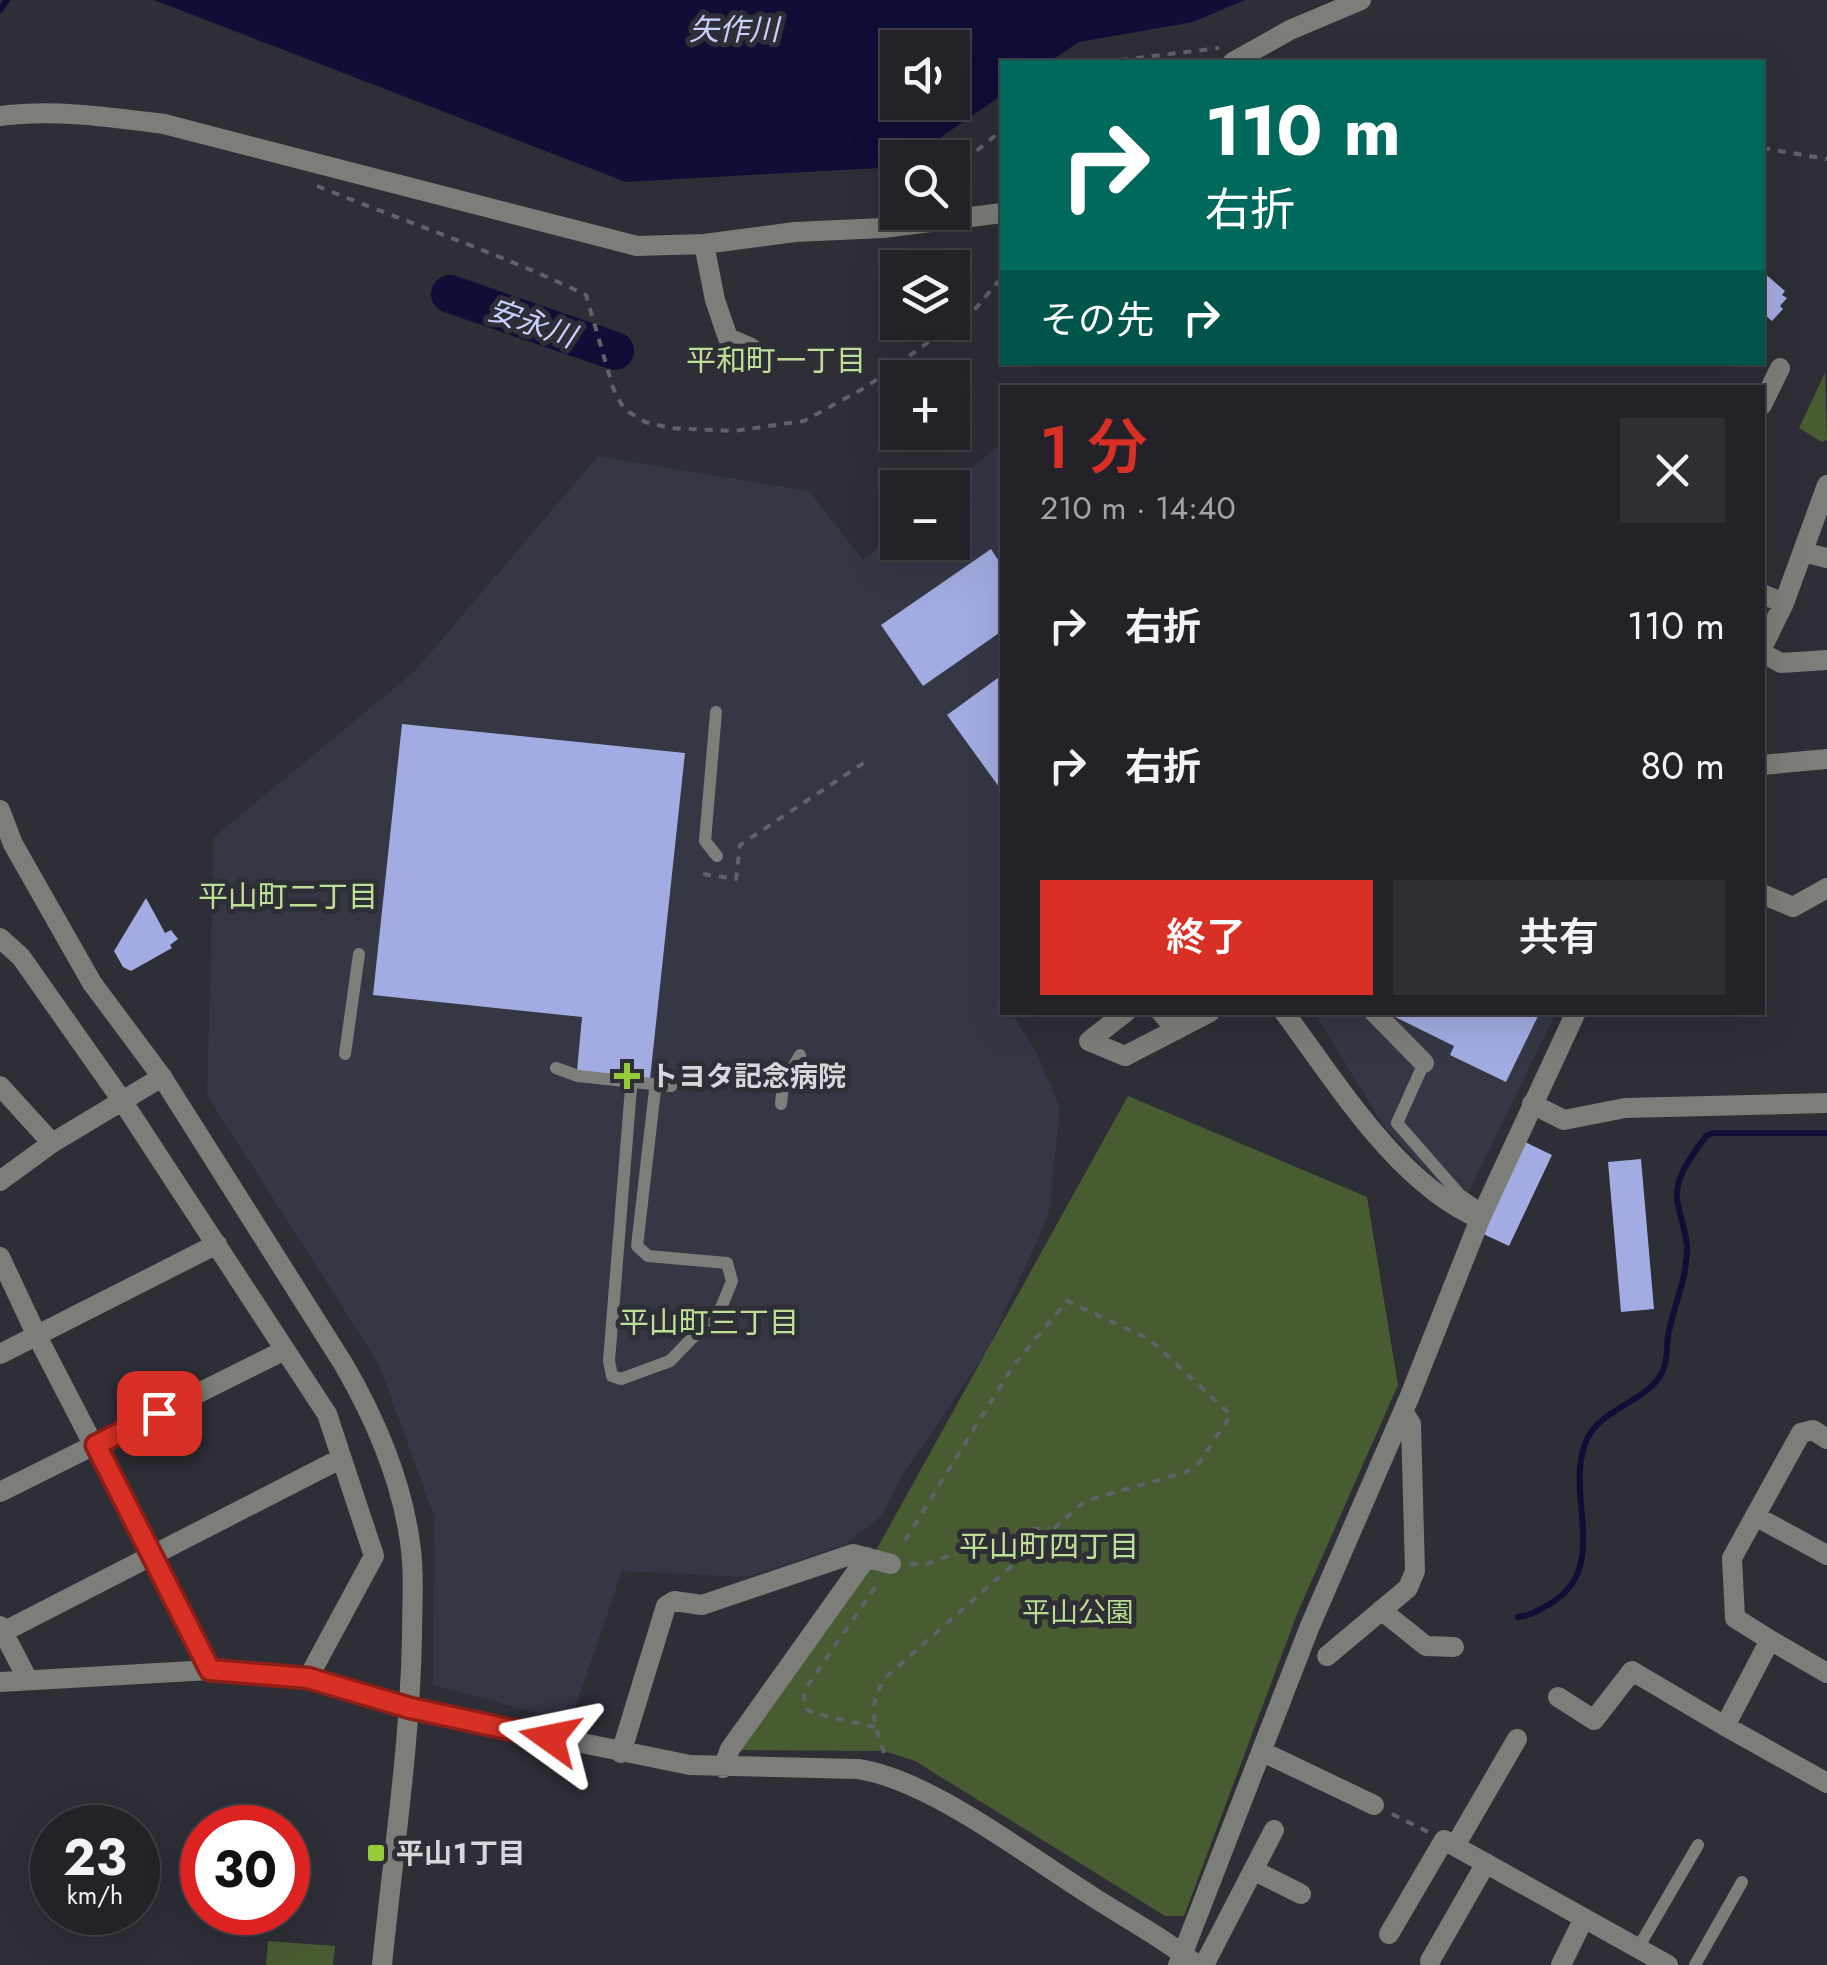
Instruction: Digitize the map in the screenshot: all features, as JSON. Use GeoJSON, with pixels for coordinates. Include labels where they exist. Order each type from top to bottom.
{"type":"FeatureCollection","features":[{"type":"Feature","properties":{"kind":"street"},"geometry":{"type":"LineString","coordinates":[[1236,60],[1258,46],[1361,0]]}},
{"type":"Feature","properties":{"kind":"street"},"geometry":{"type":"LineString","coordinates":[[0,116],[88,114],[164,124],[636,246],[704,244],[794,232],[1000,218]]}},
{"type":"Feature","properties":{"kind":"street"},"geometry":{"type":"LineString","coordinates":[[704,244],[715,300],[728,338],[750,348]]}},
{"type":"Feature","properties":{"kind":"street"},"geometry":{"type":"LineString","coordinates":[[1765,399],[1780,368]]}},
{"type":"Feature","properties":{"kind":"street"},"geometry":{"type":"LineString","coordinates":[[1765,644],[1827,485]]}},
{"type":"Feature","properties":{"kind":"street"},"geometry":{"type":"LineString","coordinates":[[1803,552],[1827,558]]}},
{"type":"Feature","properties":{"kind":"street"},"geometry":{"type":"LineString","coordinates":[[1765,595],[1784,602]]}},
{"type":"Feature","properties":{"kind":"street"},"geometry":{"type":"LineString","coordinates":[[1765,653],[1782,663],[1827,660]]}},
{"type":"Feature","properties":{"kind":"street"},"geometry":{"type":"LineString","coordinates":[[1765,765],[1827,759]]}},
{"type":"Feature","properties":{"kind":"street"},"geometry":{"type":"LineString","coordinates":[[0,810],[13,844],[92,983],[162,1078],[344,1365],[396,1481],[410,1537],[413,1585],[410,1708],[382,1965]]}},
{"type":"Feature","properties":{"kind":"street"},"geometry":{"type":"LineString","coordinates":[[1765,895],[1793,908],[1827,888]]}},
{"type":"Feature","properties":{"kind":"street"},"geometry":{"type":"LineString","coordinates":[[0,938],[21,957],[121,1099],[327,1414],[374,1556],[308,1678]]}},
{"type":"Feature","properties":{"kind":"street"},"geometry":{"type":"LineString","coordinates":[[1122,1015],[1089,1041],[1125,1056],[1204,1015]]}},
{"type":"Feature","properties":{"kind":"street"},"geometry":{"type":"LineString","coordinates":[[1164,1015],[1176,1030]]}},
{"type":"Feature","properties":{"kind":"street"},"geometry":{"type":"LineString","coordinates":[[1286,1015],[1389,1152],[1462,1211],[1482,1215]]}},
{"type":"Feature","properties":{"kind":"street"},"geometry":{"type":"LineString","coordinates":[[1377,1015],[1424,1062]]}},
{"type":"Feature","properties":{"kind":"street"},"geometry":{"type":"LineString","coordinates":[[1198,1962],[1205,1898],[1310,1626],[1404,1411],[1482,1215],[1575,1015]]}},
{"type":"Feature","properties":{"kind":"street"},"geometry":{"type":"LineString","coordinates":[[0,1182],[52,1142],[162,1078]]}},
{"type":"Feature","properties":{"kind":"street"},"geometry":{"type":"LineString","coordinates":[[0,1086],[52,1142]]}},
{"type":"Feature","properties":{"kind":"street"},"geometry":{"type":"LineString","coordinates":[[1532,1104],[1564,1120],[1626,1108],[1827,1103]]}},
{"type":"Feature","properties":{"kind":"street"},"geometry":{"type":"LineString","coordinates":[[0,1354],[217,1244]]}},
{"type":"Feature","properties":{"kind":"street"},"geometry":{"type":"LineString","coordinates":[[0,1257],[210,1670]]}},
{"type":"Feature","properties":{"kind":"street"},"geometry":{"type":"LineString","coordinates":[[0,1492],[285,1350]]}},
{"type":"Feature","properties":{"kind":"street"},"geometry":{"type":"LineString","coordinates":[[1327,1656],[1408,1588],[1415,1571],[1412,1424],[1404,1411]]}},
{"type":"Feature","properties":{"kind":"street"},"geometry":{"type":"LineString","coordinates":[[1827,1438],[1812,1430],[1801,1433],[1732,1558],[1735,1618],[1827,1673]]}},
{"type":"Feature","properties":{"kind":"street"},"geometry":{"type":"LineString","coordinates":[[28,1680],[2,1629],[340,1459]]}},
{"type":"Feature","properties":{"kind":"street"},"geometry":{"type":"LineString","coordinates":[[1755,1516],[1827,1555]]}},
{"type":"Feature","properties":{"kind":"street"},"geometry":{"type":"LineString","coordinates":[[621,1754],[666,1606],[674,1602],[702,1605],[853,1554],[891,1564]]}},
{"type":"Feature","properties":{"kind":"street"},"geometry":{"type":"LineString","coordinates":[[723,1768],[730,1749],[867,1557]]}},
{"type":"Feature","properties":{"kind":"street"},"geometry":{"type":"LineString","coordinates":[[1381,1610],[1426,1646],[1454,1647]]}},
{"type":"Feature","properties":{"kind":"street"},"geometry":{"type":"LineString","coordinates":[[1725,1726],[1770,1640]]}},
{"type":"Feature","properties":{"kind":"street"},"geometry":{"type":"LineString","coordinates":[[0,1682],[210,1670],[308,1678],[410,1708],[621,1754],[723,1768],[858,1769],[884,1773],[984,1828],[1198,1962]]}},
{"type":"Feature","properties":{"kind":"street"},"geometry":{"type":"LineString","coordinates":[[1558,1697],[1594,1720],[1632,1671],[1827,1783]]}},
{"type":"Feature","properties":{"kind":"street"},"geometry":{"type":"LineString","coordinates":[[1389,1934],[1517,1739]]}},
{"type":"Feature","properties":{"kind":"street"},"geometry":{"type":"LineString","coordinates":[[1263,1752],[1374,1805]]}},
{"type":"Feature","properties":{"kind":"street"},"geometry":{"type":"LineString","coordinates":[[1198,1962],[1231,1913],[1274,1830]]}},
{"type":"Feature","properties":{"kind":"street"},"geometry":{"type":"LineString","coordinates":[[1449,1843],[1668,1965]]}},
{"type":"Feature","properties":{"kind":"street"},"geometry":{"type":"LineString","coordinates":[[1430,1961],[1486,1863]]}},
{"type":"Feature","properties":{"kind":"street"},"geometry":{"type":"LineString","coordinates":[[1254,1870],[1301,1894]]}},
{"type":"Feature","properties":{"kind":"street"},"geometry":{"type":"LineString","coordinates":[[1205,1898],[1231,1913]]}},
{"type":"Feature","properties":{"kind":"street"},"geometry":{"type":"LineString","coordinates":[[1561,1965],[1584,1918]]}},
{"type":"Feature","properties":{"kind":"lane"},"geometry":{"type":"LineString","coordinates":[[716,712],[705,841],[716,856]]}},
{"type":"Feature","properties":{"kind":"lane"},"geometry":{"type":"LineString","coordinates":[[346,1054],[360,954]]}},
{"type":"Feature","properties":{"kind":"lane"},"geometry":{"type":"LineString","coordinates":[[781,1104],[783,1085],[800,1054]]}},
{"type":"Feature","properties":{"kind":"lane"},"geometry":{"type":"LineString","coordinates":[[1424,1062],[1397,1123],[1482,1215]]}},
{"type":"Feature","properties":{"kind":"lane"},"geometry":{"type":"LineString","coordinates":[[556,1068],[578,1076],[671,1086]]}},
{"type":"Feature","properties":{"kind":"lane"},"geometry":{"type":"LineString","coordinates":[[631,1088],[609,1361],[612,1376],[621,1379],[670,1361],[721,1308],[732,1281],[727,1263],[648,1256],[637,1246],[654,1090]]}},
{"type":"Feature","properties":{"kind":"lane"},"geometry":{"type":"LineString","coordinates":[[1638,1948],[1698,1845]]}},
{"type":"Feature","properties":{"kind":"lane"},"geometry":{"type":"LineString","coordinates":[[1695,1965],[1742,1882]]}},
{"type":"Feature","properties":{"kind":"path"},"geometry":{"type":"LineString","coordinates":[[1119,60],[1258,46]]}},
{"type":"Feature","properties":{"kind":"path"},"geometry":{"type":"LineString","coordinates":[[970,156],[1000,132]]}},
{"type":"Feature","properties":{"kind":"path"},"geometry":{"type":"LineString","coordinates":[[1765,149],[1827,159]]}},
{"type":"Feature","properties":{"kind":"path"},"geometry":{"type":"LineString","coordinates":[[303,180],[586,295],[624,410],[645,422],[670,428],[734,431],[804,421],[866,387],[976,308],[1000,279]]}},
{"type":"Feature","properties":{"kind":"path"},"geometry":{"type":"LineString","coordinates":[[703,874],[736,879],[740,845],[865,762]]}},
{"type":"Feature","properties":{"kind":"path"},"geometry":{"type":"LineString","coordinates":[[875,1727],[813,1713],[805,1708],[804,1691],[891,1564],[1013,1366],[1067,1301],[1149,1339],[1231,1415],[1199,1464],[1186,1472],[1085,1501],[885,1678],[872,1698],[875,1727],[886,1758],[884,1773]]}},
{"type":"Feature","properties":{"kind":"path"},"geometry":{"type":"LineString","coordinates":[[891,1564],[926,1564],[1008,1532],[1053,1527]]}},
{"type":"Feature","properties":{"kind":"path"},"geometry":{"type":"LineString","coordinates":[[1374,1805],[1449,1843]]}},
{"type":"Feature","properties":{"kind":"shaded area","name":"トヨタ記念病院"},"geometry":{"type":"Polygon","coordinates":[[[997,447],[1000,450],[1000,1015],[1013,1015],[1038,1056],[1060,1108],[1049,1214],[987,1351],[901,1477],[882,1516],[843,1546],[746,1577],[622,1571],[570,1722],[433,1685],[434,1516],[379,1364],[207,1095],[214,837],[415,671],[598,456],[809,491],[863,560],[880,546],[880,560],[970,560],[969,470],[997,447]]]}},
{"type":"Feature","properties":{"kind":"shaded area"},"geometry":{"type":"Polygon","coordinates":[[[1316,1015],[1555,1015],[1461,1207],[1383,1125],[1316,1015]]]}},
{"type":"Feature","properties":{"kind":"green space"},"geometry":{"type":"Polygon","coordinates":[[[1825,373],[1827,440],[1822,442],[1799,428],[1825,373]]]}},
{"type":"Feature","properties":{"kind":"green space","name":"平山公園"},"geometry":{"type":"Polygon","coordinates":[[[1128,1096],[1367,1197],[1398,1385],[1297,1614],[1184,1916],[1165,1916],[915,1761],[884,1751],[739,1750],[869,1563],[1128,1096]]]}},
{"type":"Feature","properties":{"kind":"green space"},"geometry":{"type":"Polygon","coordinates":[[[268,1941],[335,1946],[333,1965],[266,1965],[268,1941]]]}},
{"type":"Feature","properties":{"kind":"water","name":"矢作川"},"geometry":{"type":"Polygon","coordinates":[[[154,0],[1245,0],[1193,22],[1079,42],[1052,60],[1000,60],[1000,96],[970,117],[970,30],[880,30],[880,120],[966,120],[937,140],[880,140],[880,168],[626,182],[154,0]]]}},
{"type":"Feature","properties":{"kind":"building"},"geometry":{"type":"Polygon","coordinates":[[[1765,274],[1785,291],[1782,295],[1787,298],[1772,321],[1765,315],[1765,274]]]}},
{"type":"Feature","properties":{"kind":"building"},"geometry":{"type":"Polygon","coordinates":[[[991,549],[1000,563],[1000,632],[923,686],[881,625],[991,549]]]}},
{"type":"Feature","properties":{"kind":"building"},"geometry":{"type":"Polygon","coordinates":[[[1000,676],[1000,788],[947,715],[1000,676]]]}},
{"type":"Feature","properties":{"kind":"building"},"geometry":{"type":"Polygon","coordinates":[[[402,724],[685,753],[650,1079],[577,1071],[582,1017],[373,995],[402,724]]]}},
{"type":"Feature","properties":{"kind":"building"},"geometry":{"type":"Polygon","coordinates":[[[146,898],[165,933],[171,930],[178,939],[170,945],[172,948],[131,971],[123,967],[114,951],[146,898]]]}},
{"type":"Feature","properties":{"kind":"building"},"geometry":{"type":"Polygon","coordinates":[[[1391,1015],[1539,1015],[1506,1082],[1450,1055],[1454,1046],[1391,1015]]]}},
{"type":"Feature","properties":{"kind":"building"},"geometry":{"type":"Polygon","coordinates":[[[1523,1141],[1552,1155],[1509,1246],[1479,1232],[1523,1141]]]}},
{"type":"Feature","properties":{"kind":"building"},"geometry":{"type":"Polygon","coordinates":[[[1641,1159],[1654,1309],[1621,1312],[1608,1162],[1641,1159]]]}},
{"type":"Feature","properties":{"kind":"waterway"},"geometry":{"type":"LineString","coordinates":[[0,10],[7,0]]}},
{"type":"Feature","properties":{"kind":"waterway","name":"安永川"},"geometry":{"type":"LineString","coordinates":[[450,294],[615,351]]}},
{"type":"Feature","properties":{"kind":"waterway"},"geometry":{"type":"LineString","coordinates":[[1518,1617],[1553,1602],[1570,1587],[1579,1568],[1583,1548],[1581,1459],[1587,1439],[1604,1419],[1649,1388],[1664,1368],[1686,1259],[1687,1242],[1677,1188],[1691,1157],[1706,1136],[1713,1133],[1827,1133]]}},
{"type":"Feature","properties":{"kind":"place","name":"トヨタ記念病院"},"geometry":{"type":"Point","coordinates":[627,1076]}},
{"type":"Feature","properties":{"kind":"place","name":"平山１丁目"},"geometry":{"type":"Point","coordinates":[376,1853]}},
{"type":"Feature","properties":{"kind":"district","name":"平和町一丁目"},"geometry":{"type":"Point","coordinates":[776,360]}},
{"type":"Feature","properties":{"kind":"district","name":"平山町二丁目"},"geometry":{"type":"Point","coordinates":[288,896]}},
{"type":"Feature","properties":{"kind":"district","name":"平山町三丁目"},"geometry":{"type":"Point","coordinates":[709,1322]}},
{"type":"Feature","properties":{"kind":"district","name":"平山町四丁目"},"geometry":{"type":"Point","coordinates":[1049,1546]}},
{"type":"Feature","properties":{"kind":"route"},"geometry":{"type":"LineString","coordinates":[[159,1413],[96,1445],[210,1670],[308,1678],[410,1708],[550,1738]]}}]}
